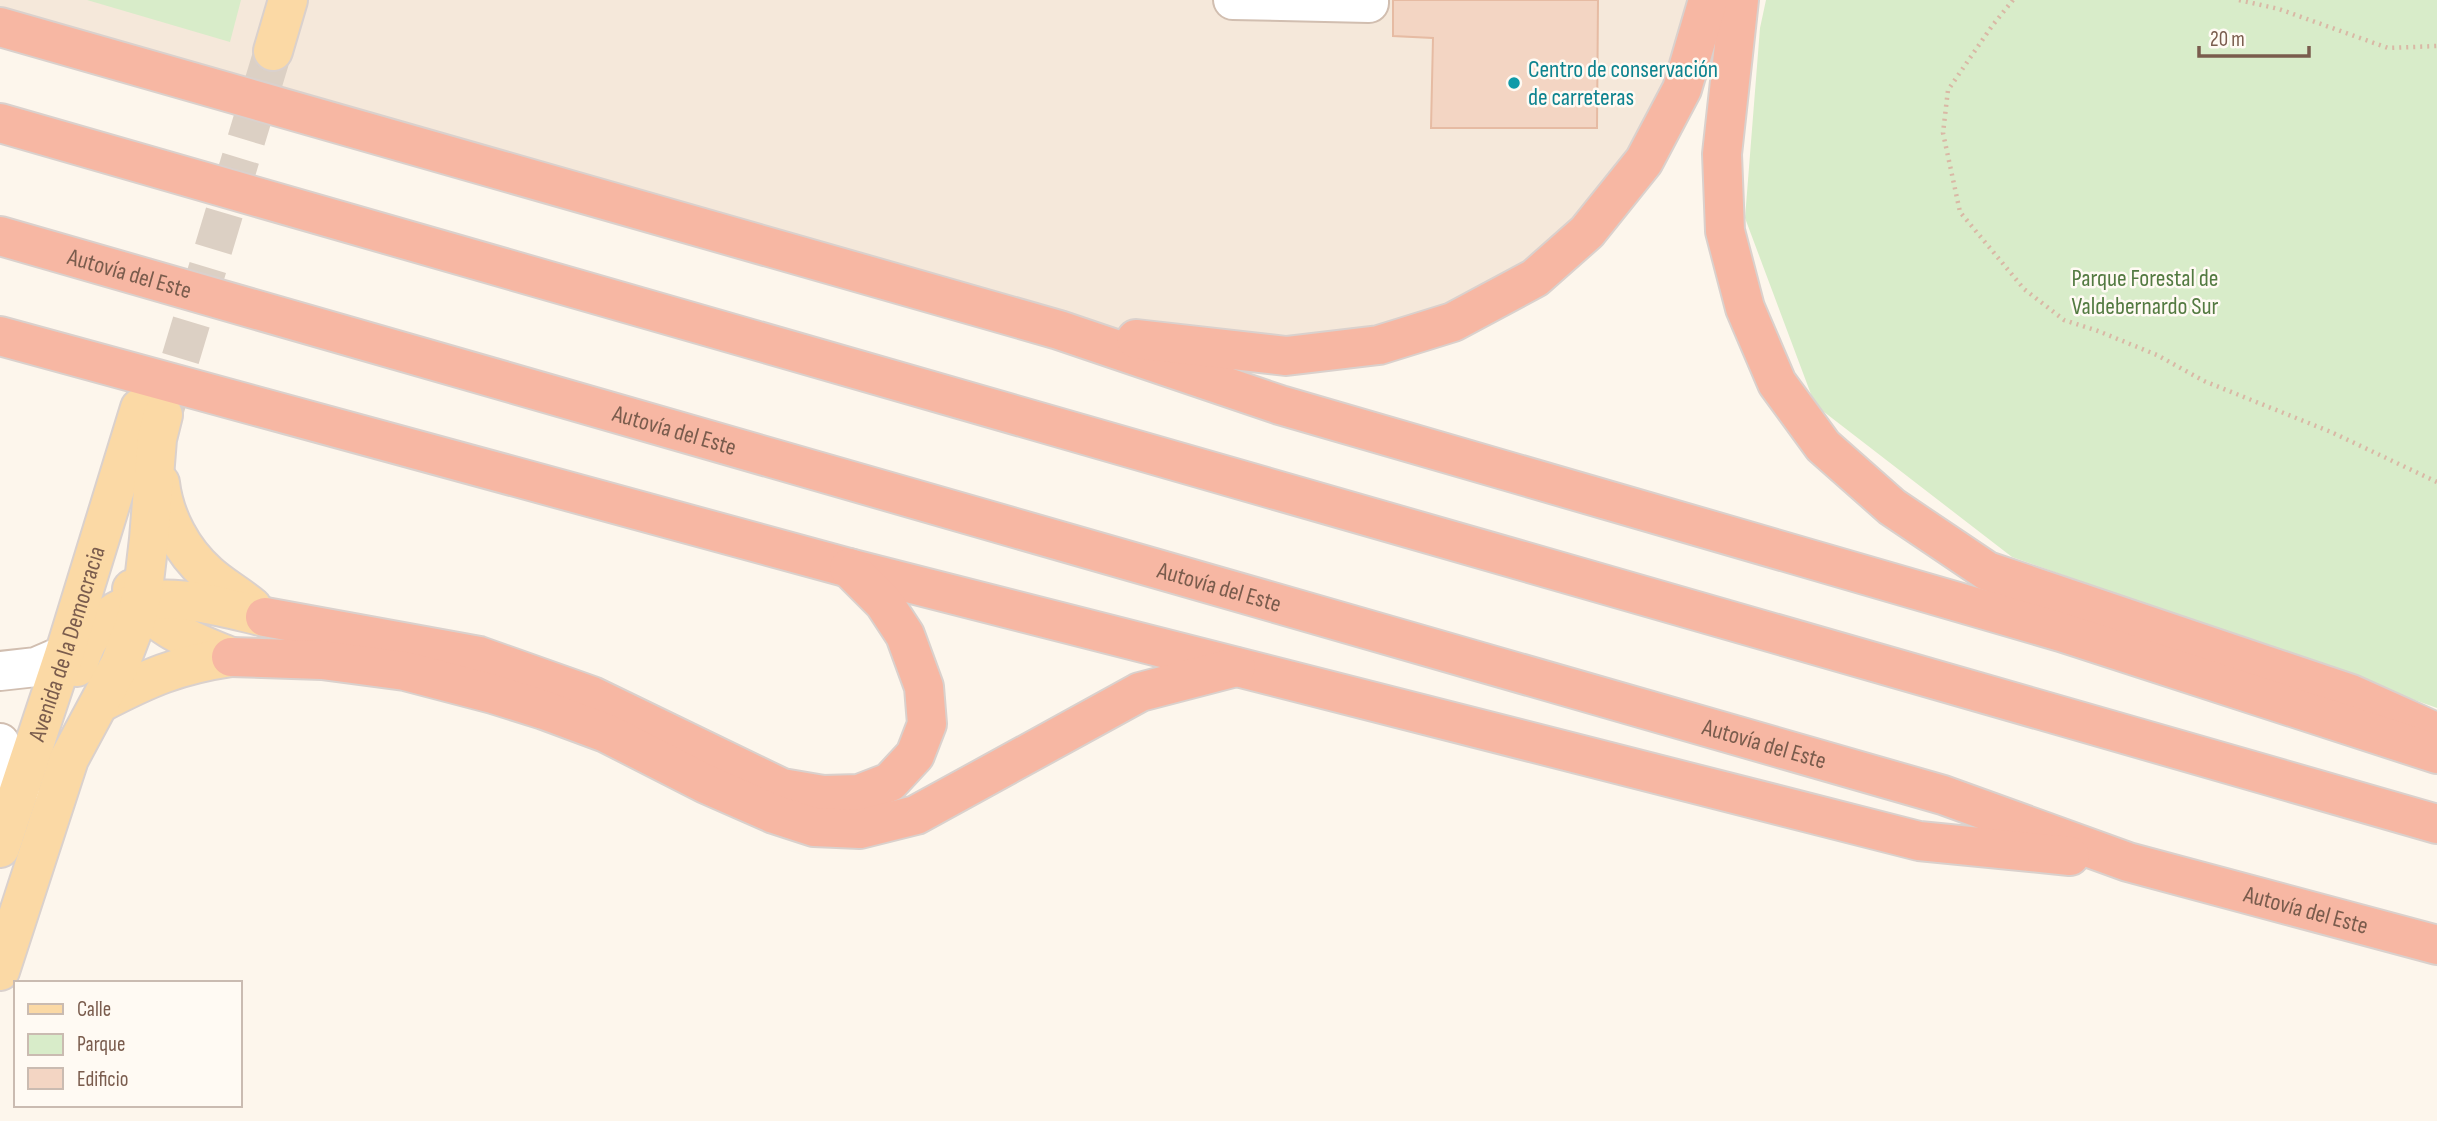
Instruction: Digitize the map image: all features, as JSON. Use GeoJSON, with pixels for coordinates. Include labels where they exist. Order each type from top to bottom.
{"type":"FeatureCollection","features":[{"type":"Feature","properties":{"kind":"highway"},"geometry":{"type":"LineString","coordinates":[[1059,330],[1286,356],[1378,345],[1453,322],[1535,278],[1587,232],[1644,161],[1682,89],[1708,0]]}},
{"type":"Feature","properties":{"kind":"highway"},"geometry":{"type":"LineString","coordinates":[[1739,0],[1722,154],[1725,230],[1745,308],[1777,383],[1823,446],[1892,507],[1987,571],[2351,694],[2437,733]]}},
{"type":"Feature","properties":{"kind":"highway"},"geometry":{"type":"LineString","coordinates":[[0,27],[1059,330],[1280,405],[2061,632],[2437,754]]}},
{"type":"Feature","properties":{"kind":"highway"},"geometry":{"type":"LineString","coordinates":[[0,123],[2437,824]]}},
{"type":"Feature","properties":{"kind":"highway","name":"Autovía del Este"},"geometry":{"type":"LineString","coordinates":[[0,236],[1943,795],[2128,862],[2437,945]]}},
{"type":"Feature","properties":{"kind":"highway"},"geometry":{"type":"LineString","coordinates":[[0,336],[849,568],[1919,841],[2128,862]]}},
{"type":"Feature","properties":{"kind":"highway"},"geometry":{"type":"LineString","coordinates":[[265,617],[479,656],[592,696],[782,788],[823,795],[859,794],[890,782],[915,755],[927,724],[924,687],[905,635],[884,603],[849,568]]}},
{"type":"Feature","properties":{"kind":"highway"},"geometry":{"type":"LineString","coordinates":[[231,657],[321,660],[391,669],[493,694],[606,733],[706,784],[774,814],[814,827],[860,829],[916,815],[1140,692],[1240,666]]}},
{"type":"Feature","properties":{"kind":"main road"},"geometry":{"type":"LineString","coordinates":[[260,0],[260,48],[289,0]]}},
{"type":"Feature","properties":{"kind":"main road"},"geometry":{"type":"LineString","coordinates":[[148,431],[163,503],[192,559],[210,576],[265,617]]}},
{"type":"Feature","properties":{"kind":"main road","name":"Avenida de la Democracia"},"geometry":{"type":"LineString","coordinates":[[0,971],[69,759],[120,664],[134,628],[140,601],[148,431]]}},
{"type":"Feature","properties":{"kind":"main road","name":"Avenida de la Democracia"},"geometry":{"type":"LineString","coordinates":[[0,848],[65,655],[148,431]]}},
{"type":"Feature","properties":{"kind":"main road"},"geometry":{"type":"LineString","coordinates":[[140,601],[179,598],[265,617]]}},
{"type":"Feature","properties":{"kind":"main road"},"geometry":{"type":"LineString","coordinates":[[140,601],[158,621],[176,634],[231,657]]}},
{"type":"Feature","properties":{"kind":"main road","name":"Avenida de la Democracia"},"geometry":{"type":"LineString","coordinates":[[0,875],[33,800],[87,642],[99,626],[118,611],[140,601]]}},
{"type":"Feature","properties":{"kind":"main road"},"geometry":{"type":"LineString","coordinates":[[100,704],[165,671],[231,657]]}},
{"type":"Feature","properties":{"kind":"lane"},"geometry":{"type":"LineString","coordinates":[[1233,0],[1369,3],[1369,0]]}},
{"type":"Feature","properties":{"kind":"lane"},"geometry":{"type":"LineString","coordinates":[[0,671],[36,667],[65,655]]}},
{"type":"Feature","properties":{"kind":"lane"},"geometry":{"type":"LineString","coordinates":[[0,743],[20,789]]}},
{"type":"Feature","properties":{"kind":"path"},"geometry":{"type":"LineString","coordinates":[[2013,0],[1948,90],[1943,133],[1961,212],[2024,289],[2064,320],[2157,355],[2204,381],[2331,432],[2437,482]]}},
{"type":"Feature","properties":{"kind":"path"},"geometry":{"type":"LineString","coordinates":[[2239,0],[2279,9],[2388,48],[2437,46]]}},
{"type":"Feature","properties":{"kind":"shaded area"},"geometry":{"type":"Polygon","coordinates":[[[0,0],[1708,0],[1587,232],[1379,345],[1059,330],[0,21],[0,0]]]}},
{"type":"Feature","properties":{"kind":"green space"},"geometry":{"type":"Polygon","coordinates":[[[87,0],[241,0],[230,42],[87,0]]]}},
{"type":"Feature","properties":{"kind":"green space","name":"Parque Forestal de Valdebernardo Sur"},"geometry":{"type":"Polygon","coordinates":[[[1766,0],[2437,0],[2437,708],[2012,557],[1815,405],[1745,218],[1760,28],[1766,0]]]}},
{"type":"Feature","properties":{"kind":"building","name":"Centro de conservación de carreteras"},"geometry":{"type":"Polygon","coordinates":[[[1393,0],[1598,0],[1597,128],[1431,128],[1433,38],[1393,36],[1393,0]]]}},
{"type":"Feature","properties":{"kind":"tunnel"},"geometry":{"type":"LineString","coordinates":[[164,413],[273,51]]}},
{"type":"Feature","properties":{"kind":"place","name":"Centro de conservación de carreteras"},"geometry":{"type":"Point","coordinates":[1514,83]}}]}
